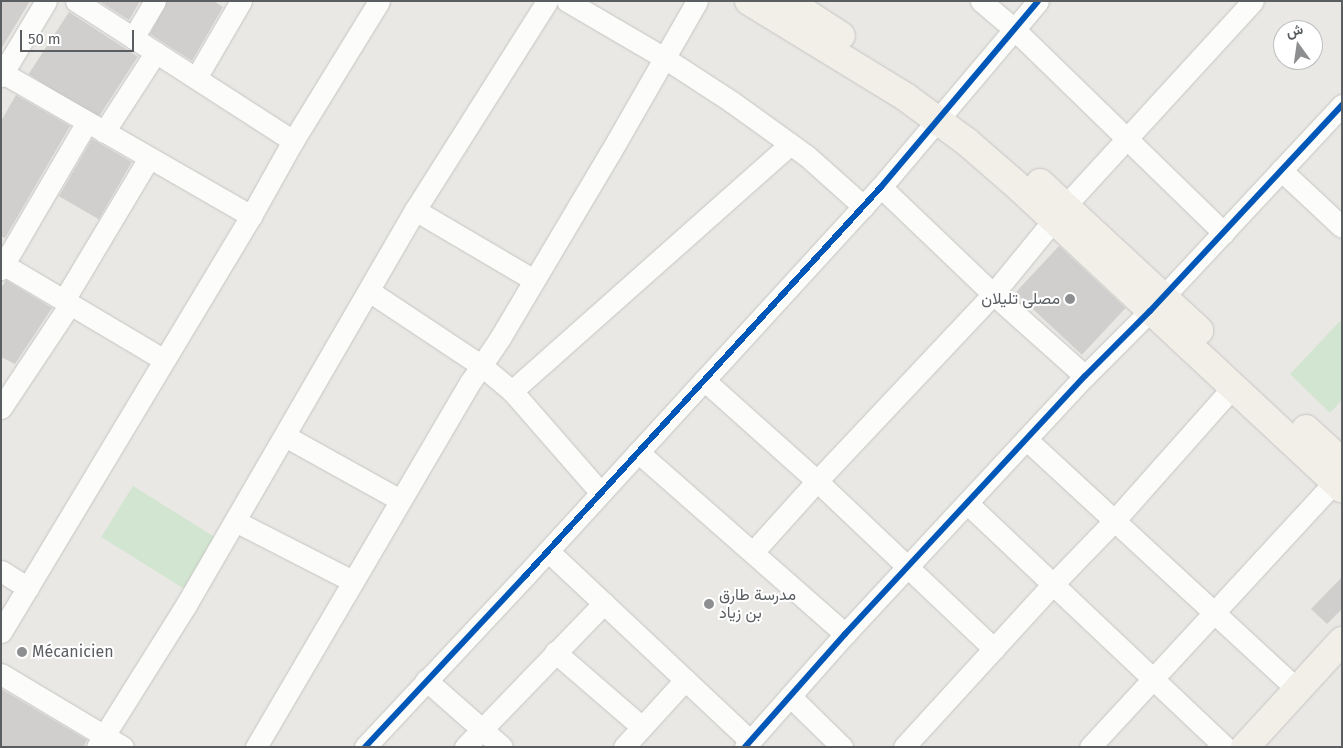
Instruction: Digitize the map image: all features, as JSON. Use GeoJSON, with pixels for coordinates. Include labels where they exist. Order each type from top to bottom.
{"type":"FeatureCollection","features":[{"type":"Feature","properties":{"kind":"main road"},"geometry":{"type":"LineString","coordinates":[[749,1],[876,78],[989,138],[1060,214],[1340,476]]}},
{"type":"Feature","properties":{"kind":"main road"},"geometry":{"type":"LineString","coordinates":[[787,1],[944,114]]}},
{"type":"Feature","properties":{"kind":"main road"},"geometry":{"type":"LineString","coordinates":[[1156,304],[1233,387],[1340,476]]}},
{"type":"Feature","properties":{"kind":"main road"},"geometry":{"type":"LineString","coordinates":[[1245,747],[1342,641]]}},
{"type":"Feature","properties":{"kind":"main road"},"geometry":{"type":"LineString","coordinates":[[1271,747],[1342,669]]}},
{"type":"Feature","properties":{"kind":"street"},"geometry":{"type":"LineString","coordinates":[[46,1],[2,73],[251,216]]}},
{"type":"Feature","properties":{"kind":"street"},"geometry":{"type":"LineString","coordinates":[[76,1],[293,141]]}},
{"type":"Feature","properties":{"kind":"street"},"geometry":{"type":"LineString","coordinates":[[133,38],[155,1]]}},
{"type":"Feature","properties":{"kind":"street"},"geometry":{"type":"LineString","coordinates":[[196,78],[241,1]]}},
{"type":"Feature","properties":{"kind":"street"},"geometry":{"type":"LineString","coordinates":[[1,632],[163,359],[251,216],[293,141],[379,1]]}},
{"type":"Feature","properties":{"kind":"street"},"geometry":{"type":"LineString","coordinates":[[101,741],[186,605],[415,210],[547,1]]}},
{"type":"Feature","properties":{"kind":"street"},"geometry":{"type":"LineString","coordinates":[[567,1],[663,57],[732,102],[807,156],[864,206]]}},
{"type":"Feature","properties":{"kind":"street"},"geometry":{"type":"LineString","coordinates":[[256,747],[400,500],[610,153],[663,57],[697,1]]}},
{"type":"Feature","properties":{"kind":"street"},"geometry":{"type":"LineString","coordinates":[[981,1],[1013,28],[1224,233]]}},
{"type":"Feature","properties":{"kind":"street"},"geometry":{"type":"LineString","coordinates":[[365,747],[864,206],[944,114],[1013,28],[1038,1]]}},
{"type":"Feature","properties":{"kind":"street"},"geometry":{"type":"LineString","coordinates":[[754,551],[817,481],[993,294],[1060,214],[1253,1]]}},
{"type":"Feature","properties":{"kind":"street"},"geometry":{"type":"LineString","coordinates":[[156,52],[96,127],[2,266],[163,359]]}},
{"type":"Feature","properties":{"kind":"street"},"geometry":{"type":"LineString","coordinates":[[548,550],[686,680],[747,744],[845,634],[1026,439],[1224,233],[1341,106]]}},
{"type":"Feature","properties":{"kind":"street"},"geometry":{"type":"LineString","coordinates":[[512,391],[790,144]]}},
{"type":"Feature","properties":{"kind":"street"},"geometry":{"type":"LineString","coordinates":[[1,408],[67,302],[150,158]]}},
{"type":"Feature","properties":{"kind":"street"},"geometry":{"type":"LineString","coordinates":[[1281,170],[1342,227]]}},
{"type":"Feature","properties":{"kind":"street"},"geometry":{"type":"LineString","coordinates":[[881,187],[993,294],[1085,376]]}},
{"type":"Feature","properties":{"kind":"street"},"geometry":{"type":"LineString","coordinates":[[415,210],[534,280]]}},
{"type":"Feature","properties":{"kind":"street"},"geometry":{"type":"LineString","coordinates":[[369,291],[482,366],[512,391],[600,492]]}},
{"type":"Feature","properties":{"kind":"street"},"geometry":{"type":"LineString","coordinates":[[704,380],[817,481],[994,649]]}},
{"type":"Feature","properties":{"kind":"street"},"geometry":{"type":"LineString","coordinates":[[904,747],[1053,584],[1114,521],[1233,387]]}},
{"type":"Feature","properties":{"kind":"street"},"geometry":{"type":"LineString","coordinates":[[285,436],[400,500]]}},
{"type":"Feature","properties":{"kind":"street"},"geometry":{"type":"LineString","coordinates":[[1026,439],[1298,690]]}},
{"type":"Feature","properties":{"kind":"street"},"geometry":{"type":"LineString","coordinates":[[638,452],[754,551],[845,634]]}},
{"type":"Feature","properties":{"kind":"street"},"geometry":{"type":"LineString","coordinates":[[1090,747],[1340,476]]}},
{"type":"Feature","properties":{"kind":"street"},"geometry":{"type":"LineString","coordinates":[[967,503],[1225,747]]}},
{"type":"Feature","properties":{"kind":"street"},"geometry":{"type":"LineString","coordinates":[[235,521],[352,581]]}},
{"type":"Feature","properties":{"kind":"street"},"geometry":{"type":"LineString","coordinates":[[1,571],[28,588]]}},
{"type":"Feature","properties":{"kind":"street"},"geometry":{"type":"LineString","coordinates":[[465,747],[604,603]]}},
{"type":"Feature","properties":{"kind":"street"},"geometry":{"type":"LineString","coordinates":[[555,652],[642,727]]}},
{"type":"Feature","properties":{"kind":"street"},"geometry":{"type":"LineString","coordinates":[[1,674],[101,741],[124,747]]}},
{"type":"Feature","properties":{"kind":"street"},"geometry":{"type":"LineString","coordinates":[[426,680],[483,728],[502,747]]}},
{"type":"Feature","properties":{"kind":"street"},"geometry":{"type":"LineString","coordinates":[[624,747],[686,680]]}},
{"type":"Feature","properties":{"kind":"street"},"geometry":{"type":"LineString","coordinates":[[790,696],[842,747]]}},
{"type":"Feature","properties":{"kind":"green space"},"geometry":{"type":"Polygon","coordinates":[[[1342,319],[1342,400],[1330,413],[1290,374],[1342,319]]]}},
{"type":"Feature","properties":{"kind":"green space"},"geometry":{"type":"Polygon","coordinates":[[[133,486],[221,541],[189,592],[101,537],[133,486]]]}},
{"type":"Feature","properties":{"kind":"building"},"geometry":{"type":"Polygon","coordinates":[[[1,1],[30,1],[1,49],[1,1]]]}},
{"type":"Feature","properties":{"kind":"building"},"geometry":{"type":"Polygon","coordinates":[[[99,1],[140,1],[129,20],[99,1]]]}},
{"type":"Feature","properties":{"kind":"building"},"geometry":{"type":"Polygon","coordinates":[[[167,1],[214,1],[223,7],[192,61],[150,34],[167,1]]]}},
{"type":"Feature","properties":{"kind":"building"},"geometry":{"type":"Polygon","coordinates":[[[69,12],[138,57],[97,119],[29,74],[69,12]]]}},
{"type":"Feature","properties":{"kind":"building"},"geometry":{"type":"Polygon","coordinates":[[[16,95],[70,126],[5,238],[1,236],[1,121],[16,95]]]}},
{"type":"Feature","properties":{"kind":"building"},"geometry":{"type":"Polygon","coordinates":[[[92,139],[132,162],[99,219],[59,196],[92,139]]]}},
{"type":"Feature","properties":{"kind":"building","name":"مصلى تليلان"},"geometry":{"type":"Polygon","coordinates":[[[1059,246],[1126,308],[1082,355],[1015,293],[1059,246]]]}},
{"type":"Feature","properties":{"kind":"building"},"geometry":{"type":"Polygon","coordinates":[[[6,280],[52,308],[15,364],[1,357],[1,288],[6,280]]]}},
{"type":"Feature","properties":{"kind":"building"},"geometry":{"type":"Polygon","coordinates":[[[1342,577],[1342,609],[1327,624],[1311,609],[1342,577]]]}},
{"type":"Feature","properties":{"kind":"building"},"geometry":{"type":"Polygon","coordinates":[[[1,689],[87,740],[83,747],[1,747],[1,689]]]}},
{"type":"Feature","properties":{"kind":"cycle path"},"geometry":{"type":"LineString","coordinates":[[365,747],[525,576],[881,187],[1038,1]]}},
{"type":"Feature","properties":{"kind":"cycle path"},"geometry":{"type":"LineString","coordinates":[[745,747],[845,634],[1085,376],[1150,311],[1342,105]]}},
{"type":"Feature","properties":{"kind":"place","name":"مصلى تليلان"},"geometry":{"type":"Point","coordinates":[1070,299]}},
{"type":"Feature","properties":{"kind":"place","name":"مدرسة طارق بن زياد"},"geometry":{"type":"Point","coordinates":[709,604]}},
{"type":"Feature","properties":{"kind":"place","name":"Mécanicien"},"geometry":{"type":"Point","coordinates":[22,652]}}]}
